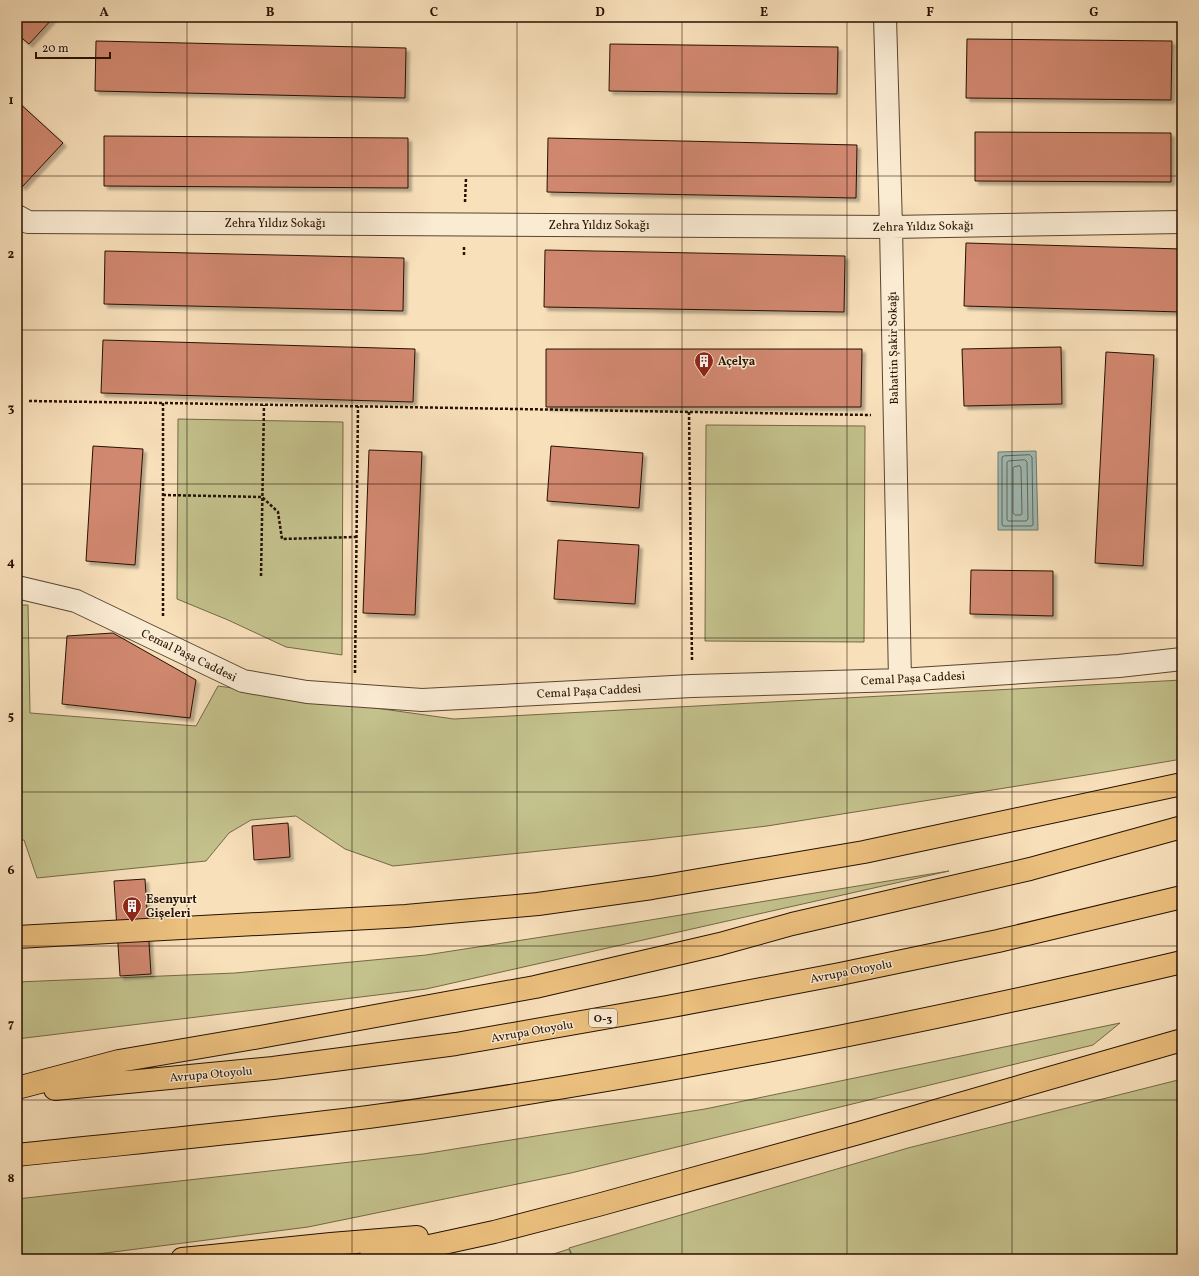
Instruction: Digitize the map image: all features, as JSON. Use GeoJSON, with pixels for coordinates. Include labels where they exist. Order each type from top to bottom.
{"type":"FeatureCollection","features":[{"type":"Feature","properties":{"kind":"highway"},"geometry":{"type":"LineString","coordinates":[[17,937],[406,916],[538,904],[652,888],[864,852],[1182,784]]}},
{"type":"Feature","properties":{"kind":"highway"},"geometry":{"type":"LineString","coordinates":[[17,1088],[119,1061],[268,1036],[535,987],[720,944],[792,924],[1030,869],[1182,827]]}},
{"type":"Feature","properties":{"kind":"highway","name":"Avrupa Otoyolu"},"geometry":{"type":"LineString","coordinates":[[17,1092],[273,1068],[456,1044],[667,1007],[855,971],[998,941],[1182,897]]}},
{"type":"Feature","properties":{"kind":"highway"},"geometry":{"type":"LineString","coordinates":[[17,1155],[237,1133],[361,1118],[524,1094],[676,1069],[922,1020],[1182,962]]}},
{"type":"Feature","properties":{"kind":"highway"},"geometry":{"type":"LineString","coordinates":[[370,1259],[494,1232],[598,1205],[859,1133],[1181,1040]]}},
{"type":"Feature","properties":{"kind":"highway"},"geometry":{"type":"LineString","coordinates":[[182,1259],[331,1244],[494,1232]]}},
{"type":"Feature","properties":{"kind":"street","name":"Bahattin Şakir Sokağı"},"geometry":{"type":"LineString","coordinates":[[885,17],[891,227],[900,680]]}},
{"type":"Feature","properties":{"kind":"street","name":"Zehra Yıldız Sokağı"},"geometry":{"type":"LineString","coordinates":[[17,216],[28,222],[891,227],[1182,222]]}},
{"type":"Feature","properties":{"kind":"street","name":"Cemal Paşa Caddesi"},"geometry":{"type":"LineString","coordinates":[[17,587],[76,601],[242,681],[307,692],[422,700],[692,686],[900,680],[1119,666],[1182,659]]}},
{"type":"Feature","properties":{"kind":"path"},"geometry":{"type":"LineString","coordinates":[[29,402],[358,406],[894,416]]}},
{"type":"Feature","properties":{"kind":"path"},"geometry":{"type":"LineString","coordinates":[[162,643],[163,403]]}},
{"type":"Feature","properties":{"kind":"path"},"geometry":{"type":"LineString","coordinates":[[261,576],[264,405]]}},
{"type":"Feature","properties":{"kind":"path"},"geometry":{"type":"LineString","coordinates":[[355,695],[358,406]]}},
{"type":"Feature","properties":{"kind":"path"},"geometry":{"type":"LineString","coordinates":[[689,412],[692,686]]}},
{"type":"Feature","properties":{"kind":"path"},"geometry":{"type":"LineString","coordinates":[[163,495],[262,497],[278,512],[282,538],[356,537]]}},
{"type":"Feature","properties":{"kind":"shaded area"},"geometry":{"type":"Polygon","coordinates":[[[178,419],[343,422],[342,655],[286,647],[228,620],[177,599],[178,419]]]}},
{"type":"Feature","properties":{"kind":"shaded area"},"geometry":{"type":"Polygon","coordinates":[[[706,425],[865,426],[864,642],[705,641],[706,425]]]}},
{"type":"Feature","properties":{"kind":"shaded area"},"geometry":{"type":"Polygon","coordinates":[[[17,605],[28,605],[30,713],[196,726],[218,686],[454,719],[1182,680],[1182,759],[767,826],[648,840],[393,866],[345,849],[296,816],[251,820],[229,833],[206,861],[37,878],[24,840],[17,841],[17,605]]]}},
{"type":"Feature","properties":{"kind":"shaded area"},"geometry":{"type":"Polygon","coordinates":[[[949,871],[426,989],[17,1039],[17,982],[235,973],[426,955],[949,871]]]}},
{"type":"Feature","properties":{"kind":"shaded area"},"geometry":{"type":"Polygon","coordinates":[[[1120,1023],[1093,1045],[571,1173],[308,1227],[59,1259],[17,1259],[17,1199],[423,1154],[705,1109],[1120,1023]]]}},
{"type":"Feature","properties":{"kind":"shaded area"},"geometry":{"type":"Polygon","coordinates":[[[1182,1079],[1182,1259],[574,1259],[569,1248],[908,1148],[1182,1079]]]}},
{"type":"Feature","properties":{"kind":"shaded area"},"geometry":{"type":"Polygon","coordinates":[[[569,1249],[573,1259],[538,1259],[569,1249]]]}},
{"type":"Feature","properties":{"kind":"water"},"geometry":{"type":"Polygon","coordinates":[[[1036,451],[1038,530],[998,530],[998,452],[1036,451]]]}},
{"type":"Feature","properties":{"kind":"building"},"geometry":{"type":"Polygon","coordinates":[[[17,17],[54,17],[29,44],[17,34],[17,17]]]}},
{"type":"Feature","properties":{"kind":"building"},"geometry":{"type":"Polygon","coordinates":[[[967,39],[1172,41],[1171,100],[966,98],[967,39]]]}},
{"type":"Feature","properties":{"kind":"building"},"geometry":{"type":"Polygon","coordinates":[[[96,41],[406,48],[405,98],[95,91],[96,41]]]}},
{"type":"Feature","properties":{"kind":"building"},"geometry":{"type":"Polygon","coordinates":[[[610,44],[838,47],[837,94],[609,91],[610,44]]]}},
{"type":"Feature","properties":{"kind":"building"},"geometry":{"type":"Polygon","coordinates":[[[17,101],[63,143],[22,187],[17,182],[17,101]]]}},
{"type":"Feature","properties":{"kind":"building"},"geometry":{"type":"Polygon","coordinates":[[[975,132],[1171,133],[1171,182],[975,181],[975,132]]]}},
{"type":"Feature","properties":{"kind":"building"},"geometry":{"type":"Polygon","coordinates":[[[104,136],[408,138],[408,188],[104,186],[104,136]]]}},
{"type":"Feature","properties":{"kind":"building"},"geometry":{"type":"Polygon","coordinates":[[[548,138],[857,145],[856,198],[547,192],[548,138]]]}},
{"type":"Feature","properties":{"kind":"building"},"geometry":{"type":"Polygon","coordinates":[[[966,243],[1182,249],[1182,312],[964,306],[966,243]]]}},
{"type":"Feature","properties":{"kind":"building"},"geometry":{"type":"Polygon","coordinates":[[[545,250],[845,256],[844,312],[544,307],[545,250]]]}},
{"type":"Feature","properties":{"kind":"building"},"geometry":{"type":"Polygon","coordinates":[[[105,251],[404,258],[403,311],[104,304],[105,251]]]}},
{"type":"Feature","properties":{"kind":"building"},"geometry":{"type":"Polygon","coordinates":[[[103,340],[415,349],[413,402],[101,393],[103,340]]]}},
{"type":"Feature","properties":{"kind":"building"},"geometry":{"type":"Polygon","coordinates":[[[1061,347],[1062,404],[964,406],[962,349],[1061,347]]]}},
{"type":"Feature","properties":{"kind":"building","name":"Açelya"},"geometry":{"type":"Polygon","coordinates":[[[546,349],[862,349],[861,407],[546,407],[546,349]]]}},
{"type":"Feature","properties":{"kind":"building"},"geometry":{"type":"Polygon","coordinates":[[[1106,352],[1154,355],[1143,566],[1095,563],[1106,352]]]}},
{"type":"Feature","properties":{"kind":"building"},"geometry":{"type":"Polygon","coordinates":[[[93,446],[143,449],[135,565],[86,561],[93,446]]]}},
{"type":"Feature","properties":{"kind":"building"},"geometry":{"type":"Polygon","coordinates":[[[551,446],[643,453],[639,508],[547,501],[551,446]]]}},
{"type":"Feature","properties":{"kind":"building"},"geometry":{"type":"Polygon","coordinates":[[[369,450],[422,452],[415,615],[363,613],[369,450]]]}},
{"type":"Feature","properties":{"kind":"building"},"geometry":{"type":"Polygon","coordinates":[[[558,540],[639,545],[635,604],[554,599],[558,540]]]}},
{"type":"Feature","properties":{"kind":"building"},"geometry":{"type":"Polygon","coordinates":[[[971,570],[1053,571],[1053,616],[970,614],[971,570]]]}},
{"type":"Feature","properties":{"kind":"building"},"geometry":{"type":"Polygon","coordinates":[[[113,633],[196,680],[190,718],[62,704],[67,636],[113,633]]]}},
{"type":"Feature","properties":{"kind":"building"},"geometry":{"type":"Polygon","coordinates":[[[288,823],[290,857],[254,860],[252,826],[288,823]]]}},
{"type":"Feature","properties":{"kind":"building","name":"Esenyurt Gişeleri"},"geometry":{"type":"Polygon","coordinates":[[[145,879],[151,974],[120,976],[114,881],[145,879]]]}},
{"type":"Feature","properties":{"kind":"place","name":"Açelya"},"geometry":{"type":"Point","coordinates":[704,378]}},
{"type":"Feature","properties":{"kind":"place","name":"Esenyurt Gişeleri"},"geometry":{"type":"Point","coordinates":[132,923]}}]}
